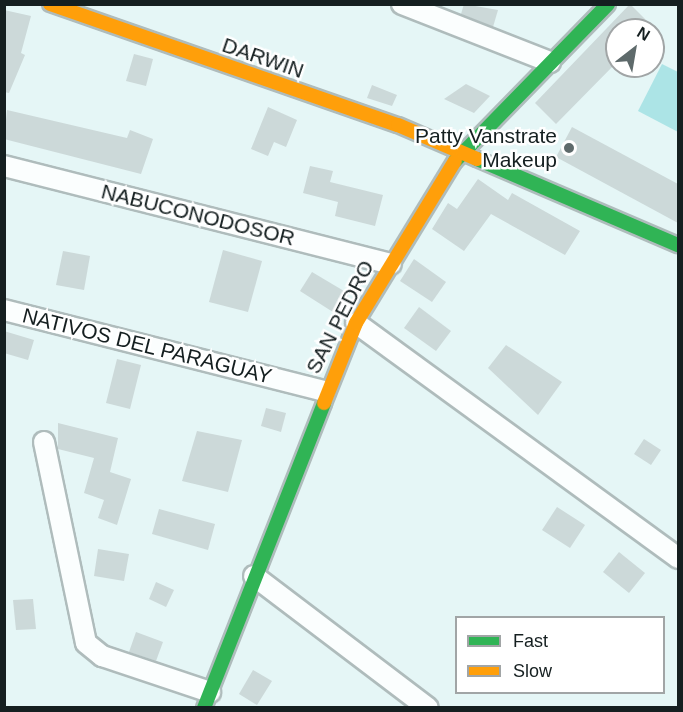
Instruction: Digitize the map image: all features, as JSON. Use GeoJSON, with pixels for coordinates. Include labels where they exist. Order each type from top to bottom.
{"type":"FeatureCollection","features":[{"type":"Feature","properties":{"kind":"main road","name":"DARWIN"},"geometry":{"type":"LineString","coordinates":[[50,4],[462,150],[678,245]]}},
{"type":"Feature","properties":{"kind":"main road","name":"SAN PEDRO"},"geometry":{"type":"LineString","coordinates":[[207,700],[325,392],[356,323],[462,150],[608,4]]}},
{"type":"Feature","properties":{"kind":"street"},"geometry":{"type":"LineString","coordinates":[[402,4],[550,62]]}},
{"type":"Feature","properties":{"kind":"street","name":"NABUCONODOSOR"},"geometry":{"type":"LineString","coordinates":[[4,166],[391,264]]}},
{"type":"Feature","properties":{"kind":"street","name":"NATIVOS DEL PARAGUAY"},"geometry":{"type":"LineString","coordinates":[[4,310],[325,392]]}},
{"type":"Feature","properties":{"kind":"street"},"geometry":{"type":"LineString","coordinates":[[356,323],[677,554]]}},
{"type":"Feature","properties":{"kind":"street"},"geometry":{"type":"LineString","coordinates":[[44,442],[86,643],[102,656],[207,700]]}},
{"type":"Feature","properties":{"kind":"street"},"geometry":{"type":"LineString","coordinates":[[254,576],[428,708]]}},
{"type":"Feature","properties":{"kind":"shaded area"},"geometry":{"type":"Polygon","coordinates":[[[665,66],[678,72],[678,132],[638,111],[655,78],[665,78],[665,66]]]}},
{"type":"Feature","properties":{"kind":"building"},"geometry":{"type":"Polygon","coordinates":[[[464,4],[498,10],[493,27],[461,14],[464,4]]]}},
{"type":"Feature","properties":{"kind":"building"},"geometry":{"type":"Polygon","coordinates":[[[630,4],[644,18],[617,18],[630,4]]]}},
{"type":"Feature","properties":{"kind":"building"},"geometry":{"type":"Polygon","coordinates":[[[4,10],[31,16],[21,53],[25,55],[9,93],[4,92],[4,10]]]}},
{"type":"Feature","properties":{"kind":"building"},"geometry":{"type":"Polygon","coordinates":[[[605,30],[605,74],[556,124],[535,103],[605,30]]]}},
{"type":"Feature","properties":{"kind":"building"},"geometry":{"type":"Polygon","coordinates":[[[134,54],[153,59],[146,86],[126,81],[134,54]]]}},
{"type":"Feature","properties":{"kind":"building"},"geometry":{"type":"Polygon","coordinates":[[[466,84],[490,96],[474,113],[444,99],[466,84]]]}},
{"type":"Feature","properties":{"kind":"building"},"geometry":{"type":"Polygon","coordinates":[[[372,85],[397,95],[392,106],[367,98],[372,85]]]}},
{"type":"Feature","properties":{"kind":"building"},"geometry":{"type":"Polygon","coordinates":[[[268,107],[297,120],[286,147],[274,142],[268,156],[251,149],[268,107]]]}},
{"type":"Feature","properties":{"kind":"building"},"geometry":{"type":"Polygon","coordinates":[[[7,110],[127,138],[130,130],[153,139],[141,174],[4,139],[7,110]]]}},
{"type":"Feature","properties":{"kind":"building"},"geometry":{"type":"Polygon","coordinates":[[[572,127],[678,184],[678,223],[556,157],[572,127]]]}},
{"type":"Feature","properties":{"kind":"building"},"geometry":{"type":"Polygon","coordinates":[[[310,166],[333,171],[330,182],[383,195],[375,226],[335,216],[338,202],[303,193],[310,166]]]}},
{"type":"Feature","properties":{"kind":"building"},"geometry":{"type":"Polygon","coordinates":[[[478,179],[508,200],[512,193],[580,231],[565,255],[491,214],[464,251],[432,229],[448,203],[457,209],[478,179]]]}},
{"type":"Feature","properties":{"kind":"building"},"geometry":{"type":"Polygon","coordinates":[[[223,250],[262,261],[248,312],[209,302],[223,250]]]}},
{"type":"Feature","properties":{"kind":"building"},"geometry":{"type":"Polygon","coordinates":[[[63,251],[90,256],[84,290],[56,285],[63,251]]]}},
{"type":"Feature","properties":{"kind":"building"},"geometry":{"type":"Polygon","coordinates":[[[414,259],[446,282],[432,302],[400,281],[414,259]]]}},
{"type":"Feature","properties":{"kind":"building"},"geometry":{"type":"Polygon","coordinates":[[[312,272],[349,294],[336,314],[300,291],[312,272]]]}},
{"type":"Feature","properties":{"kind":"building"},"geometry":{"type":"Polygon","coordinates":[[[419,307],[451,331],[436,351],[404,328],[419,307]]]}},
{"type":"Feature","properties":{"kind":"building"},"geometry":{"type":"Polygon","coordinates":[[[4,331],[34,340],[28,360],[4,353],[4,331]]]}},
{"type":"Feature","properties":{"kind":"building"},"geometry":{"type":"Polygon","coordinates":[[[506,345],[562,382],[538,415],[488,368],[506,345]]]}},
{"type":"Feature","properties":{"kind":"building"},"geometry":{"type":"Polygon","coordinates":[[[117,359],[141,365],[130,409],[106,403],[117,359]]]}},
{"type":"Feature","properties":{"kind":"building"},"geometry":{"type":"Polygon","coordinates":[[[266,408],[286,413],[281,432],[261,426],[266,408]]]}},
{"type":"Feature","properties":{"kind":"building"},"geometry":{"type":"Polygon","coordinates":[[[58,423],[118,438],[110,472],[131,479],[117,525],[98,518],[104,500],[84,493],[94,458],[58,449],[58,423]]]}},
{"type":"Feature","properties":{"kind":"building"},"geometry":{"type":"Polygon","coordinates":[[[197,431],[242,440],[228,492],[182,481],[197,431]]]}},
{"type":"Feature","properties":{"kind":"building"},"geometry":{"type":"Polygon","coordinates":[[[644,439],[661,450],[651,465],[634,454],[644,439]]]}},
{"type":"Feature","properties":{"kind":"building"},"geometry":{"type":"Polygon","coordinates":[[[557,507],[585,525],[570,548],[542,530],[557,507]]]}},
{"type":"Feature","properties":{"kind":"building"},"geometry":{"type":"Polygon","coordinates":[[[159,509],[215,524],[208,550],[152,534],[159,509]]]}},
{"type":"Feature","properties":{"kind":"building"},"geometry":{"type":"Polygon","coordinates":[[[98,549],[129,554],[124,581],[94,576],[98,549]]]}},
{"type":"Feature","properties":{"kind":"building"},"geometry":{"type":"Polygon","coordinates":[[[619,552],[645,573],[629,593],[603,572],[619,552]]]}},
{"type":"Feature","properties":{"kind":"building"},"geometry":{"type":"Polygon","coordinates":[[[156,582],[174,590],[166,607],[149,599],[156,582]]]}},
{"type":"Feature","properties":{"kind":"building"},"geometry":{"type":"Polygon","coordinates":[[[33,599],[36,629],[16,630],[13,600],[33,599]]]}},
{"type":"Feature","properties":{"kind":"building"},"geometry":{"type":"Polygon","coordinates":[[[136,632],[163,642],[156,661],[129,652],[136,632]]]}},
{"type":"Feature","properties":{"kind":"building"},"geometry":{"type":"Polygon","coordinates":[[[253,670],[272,681],[257,705],[239,694],[253,670]]]}},
{"type":"Feature","properties":{"kind":"traffic: fast"},"geometry":{"type":"LineString","coordinates":[[455,161],[608,4]]}},
{"type":"Feature","properties":{"kind":"traffic: fast"},"geometry":{"type":"LineString","coordinates":[[477,159],[678,245]]}},
{"type":"Feature","properties":{"kind":"traffic: fast"},"geometry":{"type":"LineString","coordinates":[[204,708],[324,403]]}},
{"type":"Feature","properties":{"kind":"traffic: slow"},"geometry":{"type":"LineString","coordinates":[[50,4],[398,125],[477,159]]}},
{"type":"Feature","properties":{"kind":"traffic: slow"},"geometry":{"type":"LineString","coordinates":[[324,403],[356,323],[455,161]]}},
{"type":"Feature","properties":{"kind":"place","name":"Patty Vanstrate Makeup"},"geometry":{"type":"Point","coordinates":[569,148]}}]}
